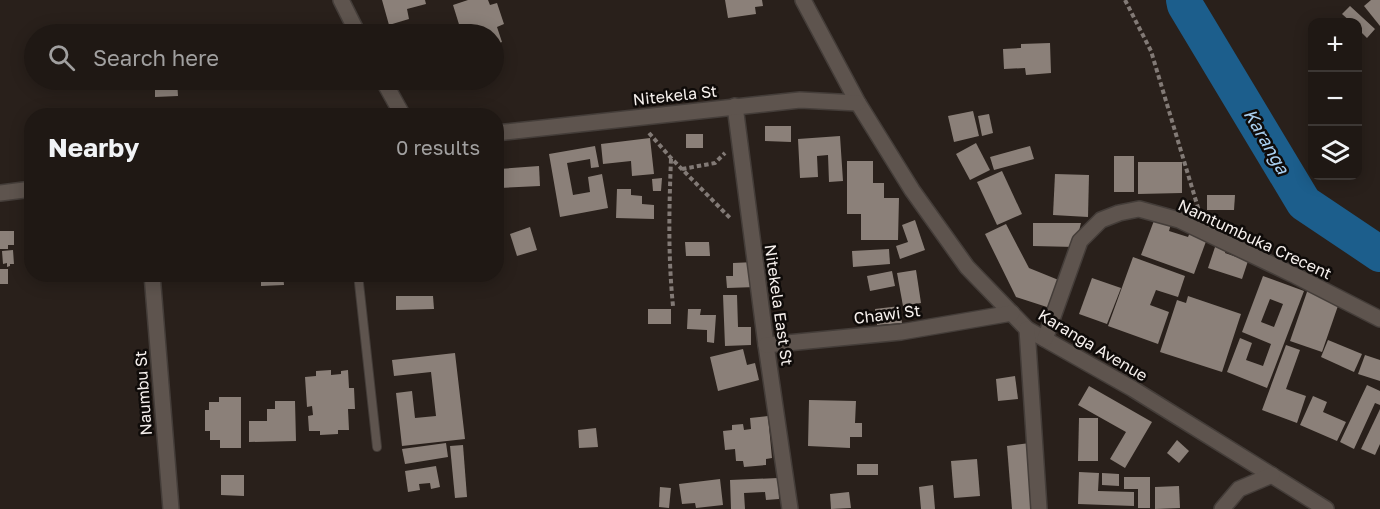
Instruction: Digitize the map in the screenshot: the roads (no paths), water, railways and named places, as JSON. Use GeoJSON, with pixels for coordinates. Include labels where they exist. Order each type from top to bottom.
{"type":"FeatureCollection","features":[{"type":"Feature","properties":{"kind":"street"},"geometry":{"type":"LineString","coordinates":[[341,0],[353,24]]}},
{"type":"Feature","properties":{"kind":"street","name":"Karanga Avenue"},"geometry":{"type":"LineString","coordinates":[[803,0],[858,103],[912,190],[967,267],[1027,329],[1132,389],[1326,509]]}},
{"type":"Feature","properties":{"kind":"street"},"geometry":{"type":"LineString","coordinates":[[389,90],[399,108]]}},
{"type":"Feature","properties":{"kind":"street","name":"Nitekela St"},"geometry":{"type":"LineString","coordinates":[[504,132],[800,100],[858,103]]}},
{"type":"Feature","properties":{"kind":"street","name":"Nitekela East St"},"geometry":{"type":"LineString","coordinates":[[735,106],[790,509]]}},
{"type":"Feature","properties":{"kind":"street"},"geometry":{"type":"LineString","coordinates":[[0,193],[24,190]]}},
{"type":"Feature","properties":{"kind":"street","name":"Namtumbuka Crecent"},"geometry":{"type":"LineString","coordinates":[[1046,339],[1080,241],[1101,220],[1139,209],[1179,220],[1380,319]]}},
{"type":"Feature","properties":{"kind":"street","name":"Naumbu St"},"geometry":{"type":"LineString","coordinates":[[153,282],[171,509]]}},
{"type":"Feature","properties":{"kind":"street","name":"Chawi St"},"geometry":{"type":"LineString","coordinates":[[766,345],[901,332],[1012,313]]}},
{"type":"Feature","properties":{"kind":"street"},"geometry":{"type":"LineString","coordinates":[[1027,329],[1038,509]]}},
{"type":"Feature","properties":{"kind":"street"},"geometry":{"type":"LineString","coordinates":[[1222,509],[1239,489],[1272,476]]}},
{"type":"Feature","properties":{"kind":"lane"},"geometry":{"type":"LineString","coordinates":[[359,282],[377,447]]}},
{"type":"Feature","properties":{"kind":"waterway","name":"Karanga"},"geometry":{"type":"LineString","coordinates":[[1184,0],[1304,203],[1380,254]]}}]}
